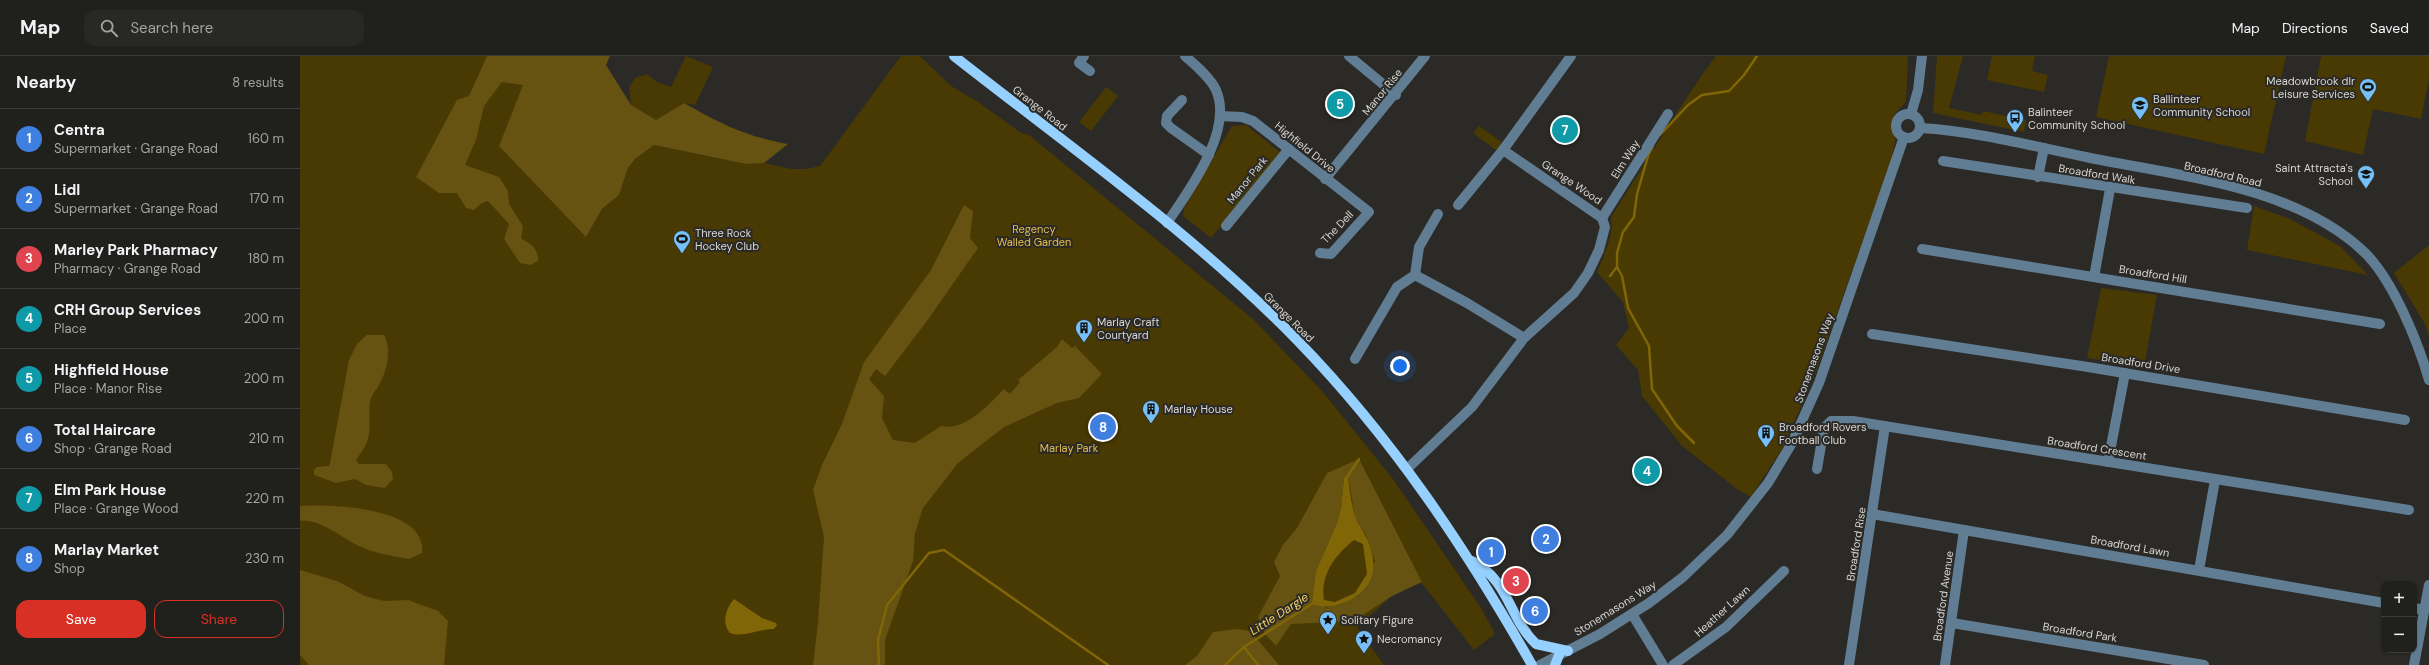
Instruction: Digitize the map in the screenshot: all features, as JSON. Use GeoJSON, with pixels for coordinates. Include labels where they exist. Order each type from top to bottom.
{"type":"FeatureCollection","features":[{"type":"Feature","properties":{"kind":"main road","name":"Grange Road"},"geometry":{"type":"LineString","coordinates":[[954,56],[1167,223],[1237,282],[1299,342],[1407,469],[1472,561],[1532,665]]}},
{"type":"Feature","properties":{"kind":"main road"},"geometry":{"type":"LineString","coordinates":[[1472,561],[1485,567],[1496,581],[1524,629],[1536,644],[1564,653],[1555,665]]}},
{"type":"Feature","properties":{"kind":"street"},"geometry":{"type":"LineString","coordinates":[[1084,56],[1079,63],[1090,71]]}},
{"type":"Feature","properties":{"kind":"street"},"geometry":{"type":"LineString","coordinates":[[1167,223],[1209,156],[1220,116],[1216,90],[1199,69],[1185,56]]}},
{"type":"Feature","properties":{"kind":"street"},"geometry":{"type":"LineString","coordinates":[[1349,56],[1396,95]]}},
{"type":"Feature","properties":{"kind":"street","name":"Manor Rise"},"geometry":{"type":"LineString","coordinates":[[1325,179],[1396,95],[1426,56]]}},
{"type":"Feature","properties":{"kind":"street"},"geometry":{"type":"LineString","coordinates":[[1458,205],[1503,150],[1571,56]]}},
{"type":"Feature","properties":{"kind":"street"},"geometry":{"type":"LineString","coordinates":[[1911,114],[1918,90],[1922,56]]}},
{"type":"Feature","properties":{"kind":"street"},"geometry":{"type":"LineString","coordinates":[[1182,100],[1167,116],[1166,122],[1171,128],[1209,156]]}},
{"type":"Feature","properties":{"kind":"street","name":"Elm Way"},"geometry":{"type":"LineString","coordinates":[[1602,218],[1668,114]]}},
{"type":"Feature","properties":{"kind":"street"},"geometry":{"type":"LineString","coordinates":[[1911,114],[1917,118],[1920,128],[1916,135],[1904,137],[1897,129],[1897,122],[1904,115],[1911,114]]}},
{"type":"Feature","properties":{"kind":"street","name":"Highfield Drive"},"geometry":{"type":"LineString","coordinates":[[1220,116],[1242,117],[1253,121],[1369,212]]}},
{"type":"Feature","properties":{"kind":"street","name":"Broadford Road"},"geometry":{"type":"LineString","coordinates":[[1920,128],[2044,148],[2253,192],[2305,213],[2333,227],[2363,251],[2379,272],[2406,321],[2429,380]]}},
{"type":"Feature","properties":{"kind":"street","name":"Stonemasons Way"},"geometry":{"type":"LineString","coordinates":[[1540,665],[1632,614],[1683,577],[1727,535],[1764,488],[1792,444],[1819,383],[1904,137]]}},
{"type":"Feature","properties":{"kind":"street"},"geometry":{"type":"LineString","coordinates":[[2038,177],[2044,148]]}},
{"type":"Feature","properties":{"kind":"street","name":"Manor Park"},"geometry":{"type":"LineString","coordinates":[[1226,226],[1289,149]]}},
{"type":"Feature","properties":{"kind":"street","name":"Grange Wood"},"geometry":{"type":"LineString","coordinates":[[1407,469],[1472,406],[1524,338],[1574,293],[1588,273],[1604,239],[1605,227],[1602,218],[1503,150]]}},
{"type":"Feature","properties":{"kind":"street","name":"Broadford Walk"},"geometry":{"type":"LineString","coordinates":[[1943,161],[2110,189],[2247,208]]}},
{"type":"Feature","properties":{"kind":"street"},"geometry":{"type":"LineString","coordinates":[[2094,277],[2110,189]]}},
{"type":"Feature","properties":{"kind":"street","name":"The Dell"},"geometry":{"type":"LineString","coordinates":[[1320,254],[1331,254],[1369,212]]}},
{"type":"Feature","properties":{"kind":"street"},"geometry":{"type":"LineString","coordinates":[[1355,359],[1397,287],[1415,275],[1419,247],[1438,214]]}},
{"type":"Feature","properties":{"kind":"street","name":"Broadford Hill"},"geometry":{"type":"LineString","coordinates":[[1922,249],[2380,324]]}},
{"type":"Feature","properties":{"kind":"street"},"geometry":{"type":"LineString","coordinates":[[1415,275],[1467,303],[1524,338]]}},
{"type":"Feature","properties":{"kind":"street","name":"Broadford Drive"},"geometry":{"type":"LineString","coordinates":[[1872,334],[2124,373],[2405,420]]}},
{"type":"Feature","properties":{"kind":"street"},"geometry":{"type":"LineString","coordinates":[[2108,462],[2124,373]]}},
{"type":"Feature","properties":{"kind":"street","name":"Broadford Crescent"},"geometry":{"type":"LineString","coordinates":[[1817,470],[1824,428],[1831,421],[1885,426],[2409,510]]}},
{"type":"Feature","properties":{"kind":"street","name":"Broadford Rise"},"geometry":{"type":"LineString","coordinates":[[1849,665],[1885,426]]}},
{"type":"Feature","properties":{"kind":"street"},"geometry":{"type":"LineString","coordinates":[[2199,570],[2215,480]]}},
{"type":"Feature","properties":{"kind":"street","name":"Broadford Lawn"},"geometry":{"type":"LineString","coordinates":[[1872,514],[2381,602]]}},
{"type":"Feature","properties":{"kind":"street","name":"Broadford Avenue"},"geometry":{"type":"LineString","coordinates":[[1945,665],[1964,530]]}},
{"type":"Feature","properties":{"kind":"street","name":"Heather Lawn"},"geometry":{"type":"LineString","coordinates":[[1673,665],[1726,627],[1784,571]]}},
{"type":"Feature","properties":{"kind":"street"},"geometry":{"type":"LineString","coordinates":[[2414,665],[2419,609],[2429,585]]}},
{"type":"Feature","properties":{"kind":"street"},"geometry":{"type":"LineString","coordinates":[[1632,614],[1663,665]]}},
{"type":"Feature","properties":{"kind":"street","name":"Broadford Park"},"geometry":{"type":"LineString","coordinates":[[1952,623],[2204,665]]}},
{"type":"Feature","properties":{"kind":"green space"},"geometry":{"type":"Polygon","coordinates":[[[300,56],[535,56],[586,237],[602,209],[619,195],[628,168],[635,159],[654,145],[746,164],[764,163],[791,169],[806,169],[820,166],[901,56],[920,56],[951,86],[978,102],[1021,133],[1029,135],[1254,320],[1322,391],[1393,479],[1481,608],[1495,634],[1474,650],[1421,582],[1392,596],[1357,627],[1384,665],[300,665],[300,56]]]}},
{"type":"Feature","properties":{"kind":"green space"},"geometry":{"type":"Polygon","coordinates":[[[686,56],[713,67],[695,105],[684,103],[656,120],[631,105],[629,88],[635,78],[647,74],[657,82],[671,87],[686,56]]]}},
{"type":"Feature","properties":{"kind":"green space"},"geometry":{"type":"Polygon","coordinates":[[[1716,56],[1908,56],[1906,102],[1896,112],[1893,118],[1895,144],[1891,161],[1816,372],[1783,447],[1751,497],[1737,489],[1682,446],[1642,396],[1638,370],[1616,345],[1629,328],[1623,302],[1597,272],[1610,238],[1612,224],[1611,217],[1675,115],[1716,56]]]}},
{"type":"Feature","properties":{"kind":"green space"},"geometry":{"type":"Polygon","coordinates":[[[1937,56],[1963,56],[1949,108],[1982,115],[1983,111],[2026,120],[2024,132],[1933,113],[1937,56]]]}},
{"type":"Feature","properties":{"kind":"green space"},"geometry":{"type":"Polygon","coordinates":[[[1992,56],[2035,56],[2032,71],[2048,75],[2044,92],[1987,80],[1992,56]]]}},
{"type":"Feature","properties":{"kind":"green space"},"geometry":{"type":"Polygon","coordinates":[[[2109,56],[2286,56],[2264,154],[2096,117],[2109,56]]]}},
{"type":"Feature","properties":{"kind":"green space","name":"Meadowbrook dlr Leisure Services"},"geometry":{"type":"Polygon","coordinates":[[[2321,56],[2429,56],[2429,79],[2421,119],[2373,109],[2363,155],[2305,141],[2321,56]]]}},
{"type":"Feature","properties":{"kind":"green space"},"geometry":{"type":"Polygon","coordinates":[[[1106,87],[1118,96],[1091,131],[1079,122],[1106,87]]]}},
{"type":"Feature","properties":{"kind":"green space"},"geometry":{"type":"Polygon","coordinates":[[[1246,125],[1281,153],[1211,238],[1183,216],[1184,208],[1232,126],[1246,125]]]}},
{"type":"Feature","properties":{"kind":"green space"},"geometry":{"type":"Polygon","coordinates":[[[1479,126],[1506,145],[1500,153],[1473,133],[1479,126]]]}},
{"type":"Feature","properties":{"kind":"green space"},"geometry":{"type":"Polygon","coordinates":[[[2254,206],[2290,219],[2340,246],[2368,275],[2247,250],[2254,206]]]}},
{"type":"Feature","properties":{"kind":"green space"},"geometry":{"type":"Polygon","coordinates":[[[2429,245],[2429,336],[2425,324],[2394,273],[2429,245]]]}},
{"type":"Feature","properties":{"kind":"green space"},"geometry":{"type":"Polygon","coordinates":[[[2101,288],[2157,295],[2144,367],[2087,358],[2101,288]]]}},
{"type":"Feature","properties":{"kind":"shaded area"},"geometry":{"type":"Polygon","coordinates":[[[487,56],[610,56],[606,65],[631,105],[656,120],[684,103],[734,129],[788,144],[764,163],[746,164],[654,145],[635,159],[628,168],[619,195],[602,209],[586,237],[499,146],[523,85],[502,82],[484,106],[476,140],[465,165],[499,177],[508,191],[509,204],[523,226],[521,238],[533,247],[538,257],[538,261],[530,265],[520,263],[504,239],[509,224],[488,201],[482,203],[474,210],[466,208],[457,193],[439,193],[416,177],[457,100],[469,96],[487,56]]]}},
{"type":"Feature","properties":{"kind":"shaded area"},"geometry":{"type":"Polygon","coordinates":[[[964,205],[973,211],[970,238],[978,248],[927,321],[885,376],[876,369],[869,379],[884,396],[882,418],[893,440],[915,443],[941,426],[950,427],[959,425],[976,416],[1004,389],[1010,394],[1020,382],[1018,380],[1057,347],[1062,339],[1072,348],[1075,346],[1102,374],[1079,398],[1057,403],[1004,427],[958,463],[923,508],[915,533],[913,561],[885,640],[885,665],[813,665],[818,622],[824,537],[813,490],[822,465],[842,424],[864,362],[931,270],[964,205]]]}},
{"type":"Feature","properties":{"kind":"shaded area"},"geometry":{"type":"Polygon","coordinates":[[[367,335],[384,335],[388,347],[388,360],[382,379],[372,395],[370,402],[368,438],[356,460],[359,464],[386,464],[392,472],[393,479],[385,488],[366,485],[355,479],[336,483],[314,475],[314,470],[317,467],[329,466],[349,360],[357,344],[367,335]]]}},
{"type":"Feature","properties":{"kind":"shaded area"},"geometry":{"type":"Polygon","coordinates":[[[1359,459],[1422,582],[1392,596],[1354,621],[1291,624],[1276,646],[1265,634],[1258,617],[1280,576],[1274,562],[1283,545],[1297,528],[1327,473],[1359,459]],[[1348,475],[1344,478],[1341,508],[1337,523],[1316,571],[1325,608],[1357,596],[1375,561],[1365,533],[1355,518],[1348,475]]]}},
{"type":"Feature","properties":{"kind":"shaded area"},"geometry":{"type":"Polygon","coordinates":[[[1348,474],[1350,495],[1355,516],[1369,544],[1372,554],[1373,571],[1366,587],[1350,600],[1331,606],[1317,606],[1312,604],[1316,571],[1337,523],[1341,508],[1344,478],[1348,474]],[[1354,540],[1341,552],[1330,566],[1324,582],[1324,600],[1335,602],[1355,593],[1367,574],[1363,544],[1354,540]]]}},
{"type":"Feature","properties":{"kind":"shaded area"},"geometry":{"type":"Polygon","coordinates":[[[300,506],[333,506],[354,508],[394,517],[410,526],[420,538],[422,553],[409,559],[363,548],[315,522],[300,521],[300,506]]]}},
{"type":"Feature","properties":{"kind":"shaded area"},"geometry":{"type":"Polygon","coordinates":[[[300,570],[337,581],[365,596],[384,601],[408,600],[438,611],[448,621],[444,665],[309,665],[300,655],[300,570]]]}},
{"type":"Feature","properties":{"kind":"shaded area"},"geometry":{"type":"Polygon","coordinates":[[[734,599],[762,618],[776,623],[777,625],[774,629],[746,634],[730,633],[727,629],[725,620],[727,611],[734,599]]]}},
{"type":"Feature","properties":{"kind":"shaded area"},"geometry":{"type":"Polygon","coordinates":[[[1237,629],[1250,631],[1279,665],[1185,665],[1197,656],[1213,632],[1237,629]]]}},
{"type":"Feature","properties":{"kind":"waterway","name":"Little Dargle"},"geometry":{"type":"LineString","coordinates":[[1660,135],[1688,105],[1702,95],[1729,91],[1744,75],[1757,56]]}},
{"type":"Feature","properties":{"kind":"waterway","name":"Little Dargle"},"geometry":{"type":"LineString","coordinates":[[1610,276],[1617,267],[1617,253],[1623,232],[1634,217],[1637,194],[1648,156],[1653,146]]}},
{"type":"Feature","properties":{"kind":"waterway"},"geometry":{"type":"LineString","coordinates":[[1617,267],[1622,276],[1628,308],[1649,346],[1652,389],[1677,426],[1694,443]]}},
{"type":"Feature","properties":{"kind":"waterway","name":"Little Dargle"},"geometry":{"type":"LineString","coordinates":[[1347,477],[1359,459]]}},
{"type":"Feature","properties":{"kind":"waterway"},"geometry":{"type":"LineString","coordinates":[[879,665],[878,640],[887,605],[929,553],[944,550],[1108,665]]}},
{"type":"Feature","properties":{"kind":"waterway","name":"Little Dargle"},"geometry":{"type":"LineString","coordinates":[[1258,665],[1244,647],[1315,602]]}},
{"type":"Feature","properties":{"kind":"waterway"},"geometry":{"type":"LineString","coordinates":[[1225,665],[1244,647]]}},
{"type":"Feature","properties":{"kind":"place","name":"Meadowbrook dlr Leisure Services"},"geometry":{"type":"Point","coordinates":[2368,102]}},
{"type":"Feature","properties":{"kind":"place","name":"Highfield House"},"geometry":{"type":"Point","coordinates":[1340,104]}},
{"type":"Feature","properties":{"kind":"place","name":"Ballinteer Community School"},"geometry":{"type":"Point","coordinates":[2140,120]}},
{"type":"Feature","properties":{"kind":"place","name":"Elm Park House"},"geometry":{"type":"Point","coordinates":[1565,130]}},
{"type":"Feature","properties":{"kind":"place","name":"Balinteer Community School"},"geometry":{"type":"Point","coordinates":[2015,133]}},
{"type":"Feature","properties":{"kind":"place","name":"Saint Attracta's School"},"geometry":{"type":"Point","coordinates":[2366,189]}},
{"type":"Feature","properties":{"kind":"place","name":"Three Rock Hockey Club"},"geometry":{"type":"Point","coordinates":[682,254]}},
{"type":"Feature","properties":{"kind":"place","name":"Marlay Craft Courtyard"},"geometry":{"type":"Point","coordinates":[1084,343]}},
{"type":"Feature","properties":{"kind":"place","name":"Marlay House"},"geometry":{"type":"Point","coordinates":[1151,424]}},
{"type":"Feature","properties":{"kind":"place","name":"Marlay Market"},"geometry":{"type":"Point","coordinates":[1103,427]}},
{"type":"Feature","properties":{"kind":"place","name":"Broadford Rovers Football Club"},"geometry":{"type":"Point","coordinates":[1766,448]}},
{"type":"Feature","properties":{"kind":"place","name":"CRH Group Services"},"geometry":{"type":"Point","coordinates":[1647,471]}},
{"type":"Feature","properties":{"kind":"place","name":"Lidl"},"geometry":{"type":"Point","coordinates":[1546,539]}},
{"type":"Feature","properties":{"kind":"place","name":"Centra"},"geometry":{"type":"Point","coordinates":[1491,552]}},
{"type":"Feature","properties":{"kind":"place","name":"Marley Park Pharmacy"},"geometry":{"type":"Point","coordinates":[1516,581]}},
{"type":"Feature","properties":{"kind":"place","name":"Total Haircare"},"geometry":{"type":"Point","coordinates":[1535,611]}},
{"type":"Feature","properties":{"kind":"place","name":"Solitary Figure"},"geometry":{"type":"Point","coordinates":[1328,635]}},
{"type":"Feature","properties":{"kind":"place","name":"Necromancy"},"geometry":{"type":"Point","coordinates":[1364,654]}},
{"type":"Feature","properties":{"kind":"park label","name":"Regency Walled Garden"},"geometry":{"type":"Point","coordinates":[1034,235]}},
{"type":"Feature","properties":{"kind":"park label","name":"Marlay Park"},"geometry":{"type":"Point","coordinates":[1069,448]}}]}
